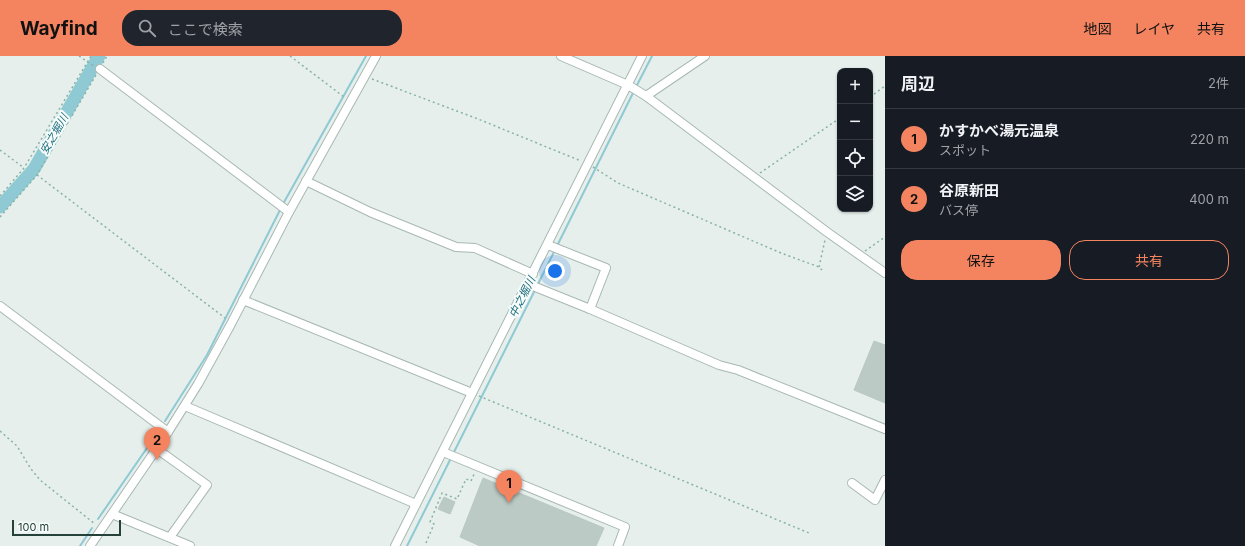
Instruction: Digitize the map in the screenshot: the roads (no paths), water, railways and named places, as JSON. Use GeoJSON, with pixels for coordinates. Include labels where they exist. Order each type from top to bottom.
{"type":"FeatureCollection","features":[{"type":"Feature","properties":{"kind":"street"},"geometry":{"type":"LineString","coordinates":[[90,546],[185,406],[213,358],[287,211],[306,181],[376,56]]}},
{"type":"Feature","properties":{"kind":"street"},"geometry":{"type":"LineString","coordinates":[[561,56],[629,86],[643,94],[827,232],[885,273]]}},
{"type":"Feature","properties":{"kind":"street"},"geometry":{"type":"LineString","coordinates":[[395,546],[416,504],[445,453],[472,393],[629,86],[642,56]]}},
{"type":"Feature","properties":{"kind":"street"},"geometry":{"type":"LineString","coordinates":[[643,94],[705,56]]}},
{"type":"Feature","properties":{"kind":"street"},"geometry":{"type":"LineString","coordinates":[[100,69],[287,211]]}},
{"type":"Feature","properties":{"kind":"street"},"geometry":{"type":"LineString","coordinates":[[306,181],[370,212],[456,247],[475,248],[533,274]]}},
{"type":"Feature","properties":{"kind":"street"},"geometry":{"type":"LineString","coordinates":[[548,245],[606,268],[590,309]]}},
{"type":"Feature","properties":{"kind":"street"},"geometry":{"type":"LineString","coordinates":[[528,284],[719,365],[738,370],[885,429]]}},
{"type":"Feature","properties":{"kind":"street"},"geometry":{"type":"LineString","coordinates":[[243,300],[472,393]]}},
{"type":"Feature","properties":{"kind":"street"},"geometry":{"type":"LineString","coordinates":[[0,306],[168,432]]}},
{"type":"Feature","properties":{"kind":"street"},"geometry":{"type":"LineString","coordinates":[[185,406],[416,504]]}},
{"type":"Feature","properties":{"kind":"street"},"geometry":{"type":"LineString","coordinates":[[157,449],[207,485],[170,538]]}},
{"type":"Feature","properties":{"kind":"street"},"geometry":{"type":"LineString","coordinates":[[445,453],[625,527],[618,546]]}},
{"type":"Feature","properties":{"kind":"street"},"geometry":{"type":"LineString","coordinates":[[852,483],[875,500],[885,480]]}},
{"type":"Feature","properties":{"kind":"street"},"geometry":{"type":"LineString","coordinates":[[112,514],[170,538],[177,544],[190,546]]}},
{"type":"Feature","properties":{"kind":"waterway","name":"安之堀川"},"geometry":{"type":"LineString","coordinates":[[0,207],[34,169],[99,56]]}},
{"type":"Feature","properties":{"kind":"waterway"},"geometry":{"type":"LineString","coordinates":[[283,204],[366,56]]}},
{"type":"Feature","properties":{"kind":"waterway","name":"中之堀川"},"geometry":{"type":"LineString","coordinates":[[636,87],[652,56]]}},
{"type":"Feature","properties":{"kind":"waterway","name":"中之堀川"},"geometry":{"type":"LineString","coordinates":[[557,246],[634,91]]}},
{"type":"Feature","properties":{"kind":"waterway"},"geometry":{"type":"LineString","coordinates":[[165,421],[207,355],[281,208]]}},
{"type":"Feature","properties":{"kind":"waterway","name":"中之堀川"},"geometry":{"type":"LineString","coordinates":[[537,286],[555,250]]}},
{"type":"Feature","properties":{"kind":"waterway","name":"中之堀川"},"geometry":{"type":"LineString","coordinates":[[453,454],[535,290]]}},
{"type":"Feature","properties":{"kind":"waterway"},"geometry":{"type":"LineString","coordinates":[[98,519],[158,432]]}},
{"type":"Feature","properties":{"kind":"waterway","name":"中之堀川"},"geometry":{"type":"LineString","coordinates":[[407,546],[451,458]]}},
{"type":"Feature","properties":{"kind":"waterway"},"geometry":{"type":"LineString","coordinates":[[80,546],[92,528]]}},
{"type":"Feature","properties":{"kind":"place","name":"谷原新田"},"geometry":{"type":"Point","coordinates":[157,460]}},
{"type":"Feature","properties":{"kind":"place","name":"かすかべ湯元温泉"},"geometry":{"type":"Point","coordinates":[509,503]}}]}
